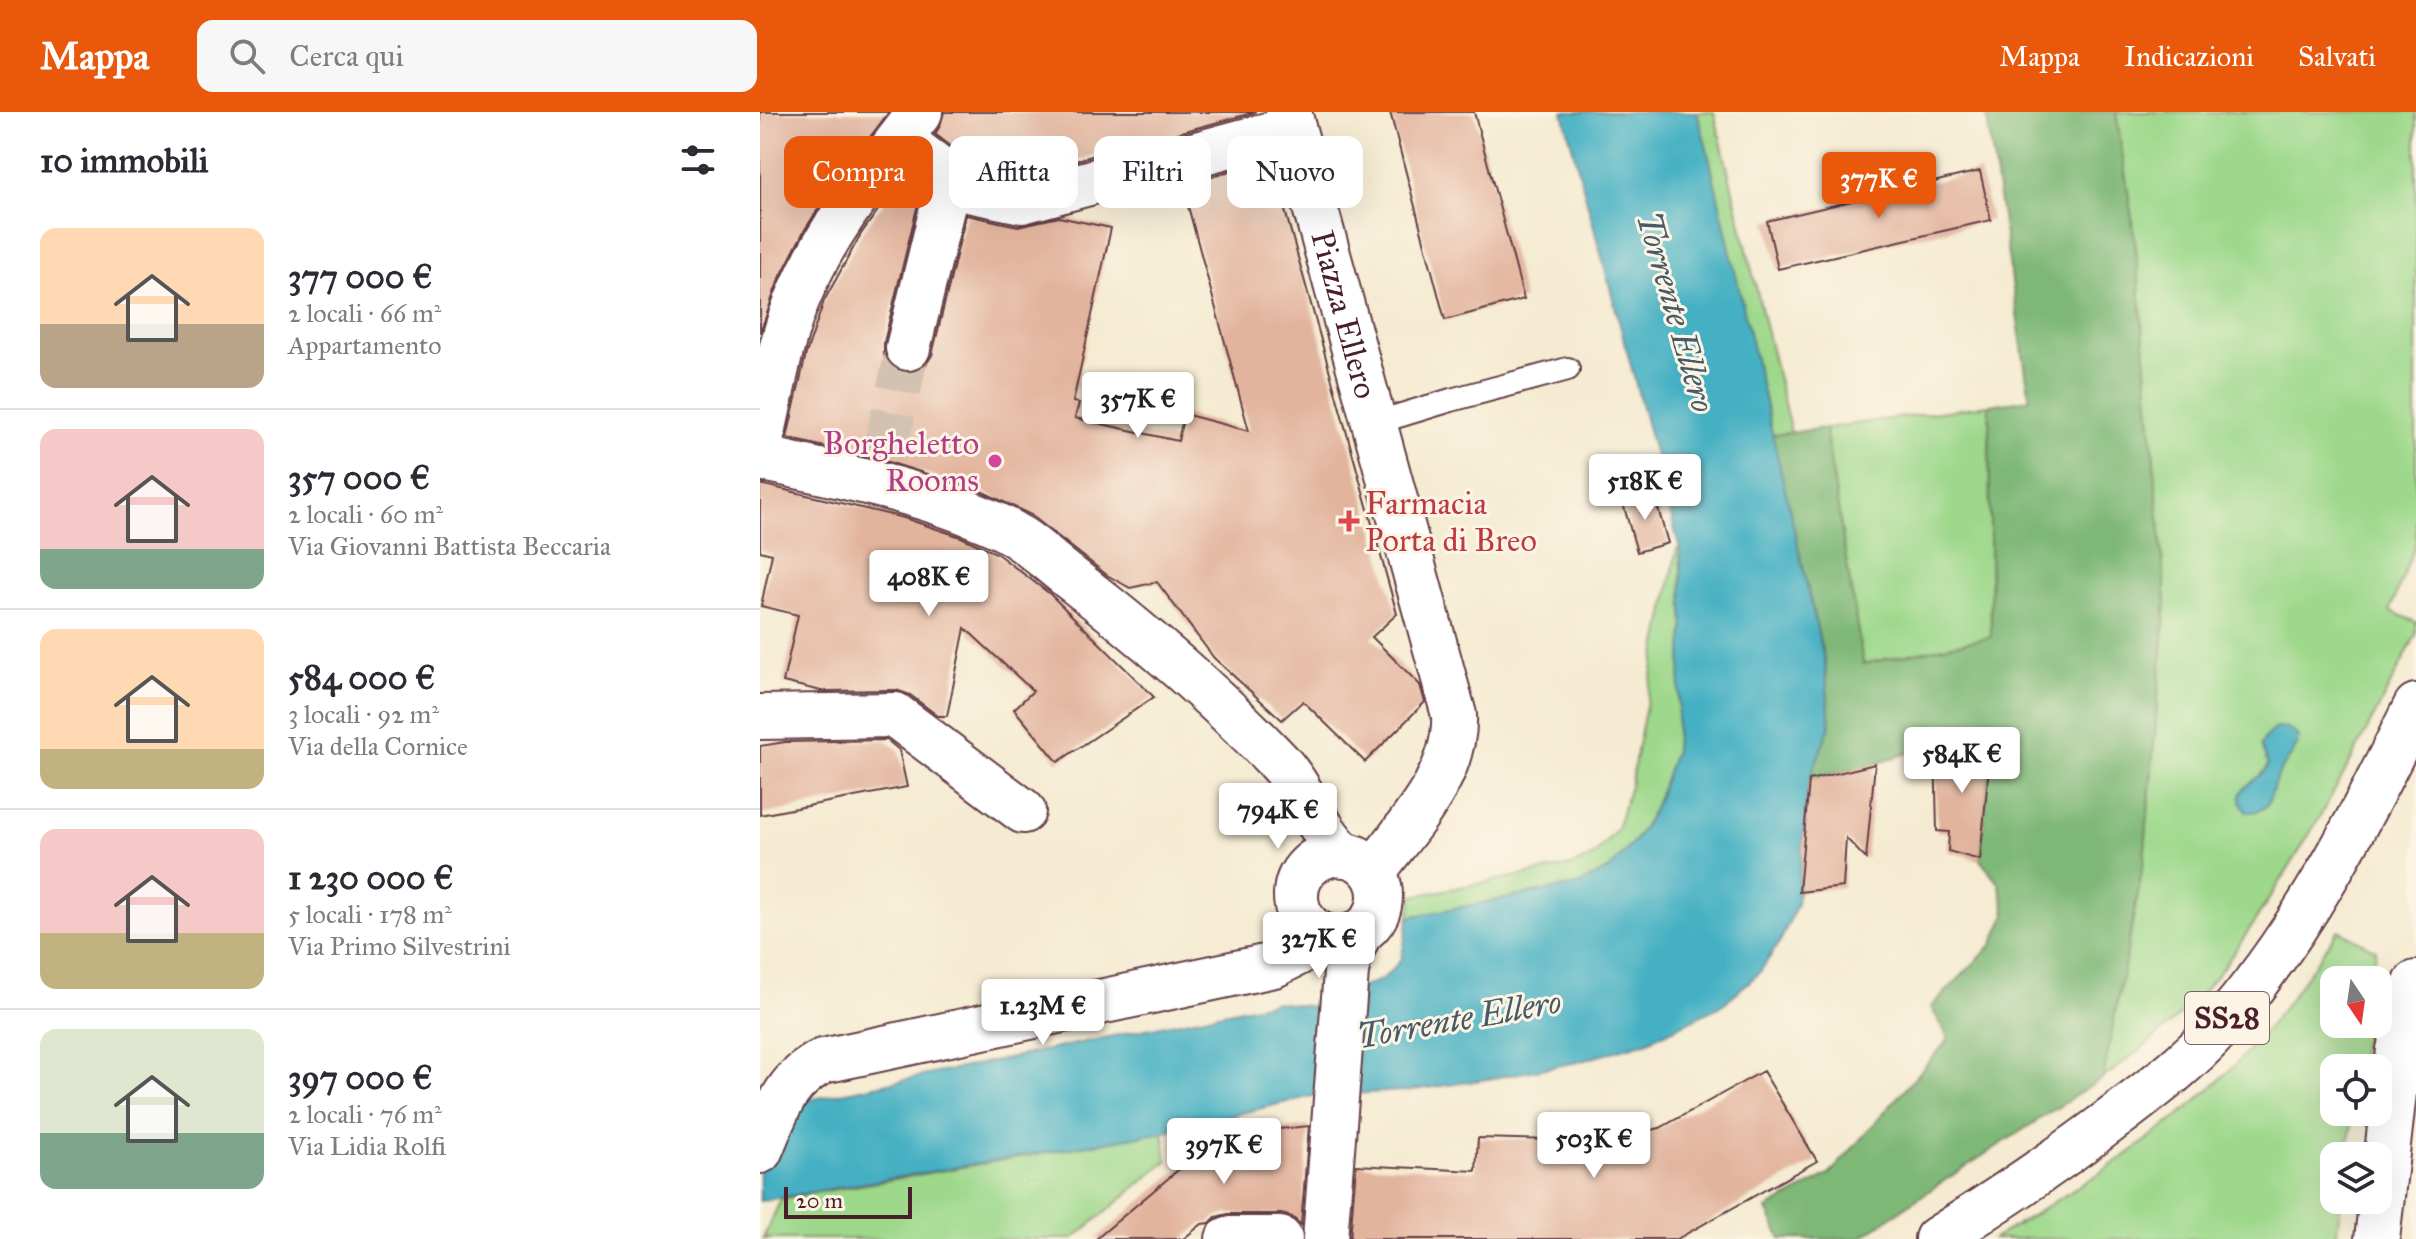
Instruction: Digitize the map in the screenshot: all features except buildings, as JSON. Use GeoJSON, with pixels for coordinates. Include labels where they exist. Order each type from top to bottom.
{"type":"FeatureCollection","features":[{"type":"Feature","properties":{"kind":"street"},"geometry":{"type":"LineString","coordinates":[[1078,184],[1291,120]]}},
{"type":"Feature","properties":{"kind":"street","name":"Piazza Ellero"},"geometry":{"type":"LineString","coordinates":[[1291,120],[1451,703],[1454,727],[1446,767],[1356,859]]}},
{"type":"Feature","properties":{"kind":"street"},"geometry":{"type":"LineString","coordinates":[[760,445],[782,345],[804,282],[844,215],[910,125],[949,175]]}},
{"type":"Feature","properties":{"kind":"street"},"geometry":{"type":"LineString","coordinates":[[908,348],[949,180]]}},
{"type":"Feature","properties":{"kind":"street"},"geometry":{"type":"LineString","coordinates":[[760,458],[880,470],[1020,538],[1128,623],[1250,733],[1286,771],[1324,835],[1356,859],[1380,889],[1380,906],[1372,922],[1329,938],[1299,927],[1290,947],[1274,965],[823,1061],[811,1067],[787,1089],[760,1151]]}},
{"type":"Feature","properties":{"kind":"street","name":"SS28"},"geometry":{"type":"LineString","coordinates":[[1937,1239],[2096,1132],[2168,1076],[2215,1032],[2270,962],[2334,864],[2416,706]]}},
{"type":"Feature","properties":{"kind":"street"},"geometry":{"type":"LineString","coordinates":[[760,717],[895,715],[1023,811]]}},
{"type":"Feature","properties":{"kind":"street"},"geometry":{"type":"LineString","coordinates":[[1325,1239],[1335,1108],[1329,938],[1296,894],[1299,880],[1356,859]]}},
{"type":"Feature","properties":{"kind":"street"},"geometry":{"type":"LineString","coordinates":[[2377,1239],[2399,1050],[2416,983]]}},
{"type":"Feature","properties":{"kind":"street"},"geometry":{"type":"LineString","coordinates":[[1228,1239],[1280,1239]]}},
{"type":"Feature","properties":{"kind":"lane","name":"Piazza Ellero"},"geometry":{"type":"LineString","coordinates":[[1375,423],[1568,369]]}},
{"type":"Feature","properties":{"kind":"green space"},"geometry":{"type":"Polygon","coordinates":[[[1697,112],[1714,112],[1791,433],[1772,435],[1697,112]]]}},
{"type":"Feature","properties":{"kind":"green space"},"geometry":{"type":"Polygon","coordinates":[[[1986,112],[2116,112],[2135,239],[2166,602],[2144,860],[2103,1078],[1859,1239],[1781,1239],[1767,1209],[1829,1175],[1949,1039],[1931,1007],[1992,945],[2006,914],[1999,883],[1980,860],[1991,746],[1935,744],[1875,764],[1809,780],[1830,726],[1825,664],[1772,435],[1825,428],[1863,664],[1991,637],[1989,405],[2030,399],[1986,112]]]}},
{"type":"Feature","properties":{"kind":"green space"},"geometry":{"type":"Polygon","coordinates":[[[2116,112],[2416,112],[2416,542],[2390,611],[2416,622],[2416,635],[2323,810],[2234,952],[2181,1014],[2103,1078],[2144,860],[2166,602],[2135,239],[2116,112]]]}},
{"type":"Feature","properties":{"kind":"green space"},"geometry":{"type":"Polygon","coordinates":[[[1989,405],[1991,637],[1863,664],[1825,428],[1989,405]]]}},
{"type":"Feature","properties":{"kind":"green space"},"geometry":{"type":"Polygon","coordinates":[[[1677,549],[1680,549],[1684,627],[1675,750],[1654,809],[1636,839],[1610,869],[1580,884],[1409,917],[1413,896],[1571,866],[1594,856],[1617,829],[1630,786],[1677,549]]]}},
{"type":"Feature","properties":{"kind":"green space"},"geometry":{"type":"Polygon","coordinates":[[[2338,930],[2376,950],[2374,966],[2320,966],[2320,1038],[2364,1038],[2361,1054],[2320,1054],[2320,1126],[2351,1126],[2349,1142],[2320,1142],[2320,1214],[2339,1214],[2336,1239],[1993,1239],[2135,1149],[2188,1108],[2231,1069],[2295,992],[2338,930]]]}},
{"type":"Feature","properties":{"kind":"green space"},"geometry":{"type":"Polygon","coordinates":[[[1163,1132],[1167,1161],[1073,1239],[763,1239],[781,1199],[1163,1132]]]}},
{"type":"Feature","properties":{"kind":"water","name":"Torrente Ellero"},"geometry":{"type":"Polygon","coordinates":[[[1563,112],[1697,112],[1825,664],[1830,726],[1809,780],[1797,904],[1781,940],[1759,973],[1721,1006],[1646,1042],[1578,1062],[1407,1091],[1312,1096],[1163,1132],[760,1201],[760,1110],[1275,1002],[1314,1007],[1383,979],[1401,960],[1409,917],[1580,884],[1610,869],[1636,839],[1654,809],[1675,750],[1684,627],[1680,549],[1563,112]]]}},
{"type":"Feature","properties":{"kind":"water"},"geometry":{"type":"Polygon","coordinates":[[[2275,728],[2289,729],[2299,737],[2297,745],[2277,777],[2265,807],[2247,812],[2240,796],[2268,765],[2261,746],[2275,728]]]}},
{"type":"Feature","properties":{"kind":"tunnel"},"geometry":{"type":"LineString","coordinates":[[884,455],[908,348]]}},
{"type":"Feature","properties":{"kind":"place","name":"Borgheletto Rooms"},"geometry":{"type":"Point","coordinates":[995,461]}},
{"type":"Feature","properties":{"kind":"place","name":"Farmacia Porta di Breo"},"geometry":{"type":"Point","coordinates":[1349,521]}}]}
